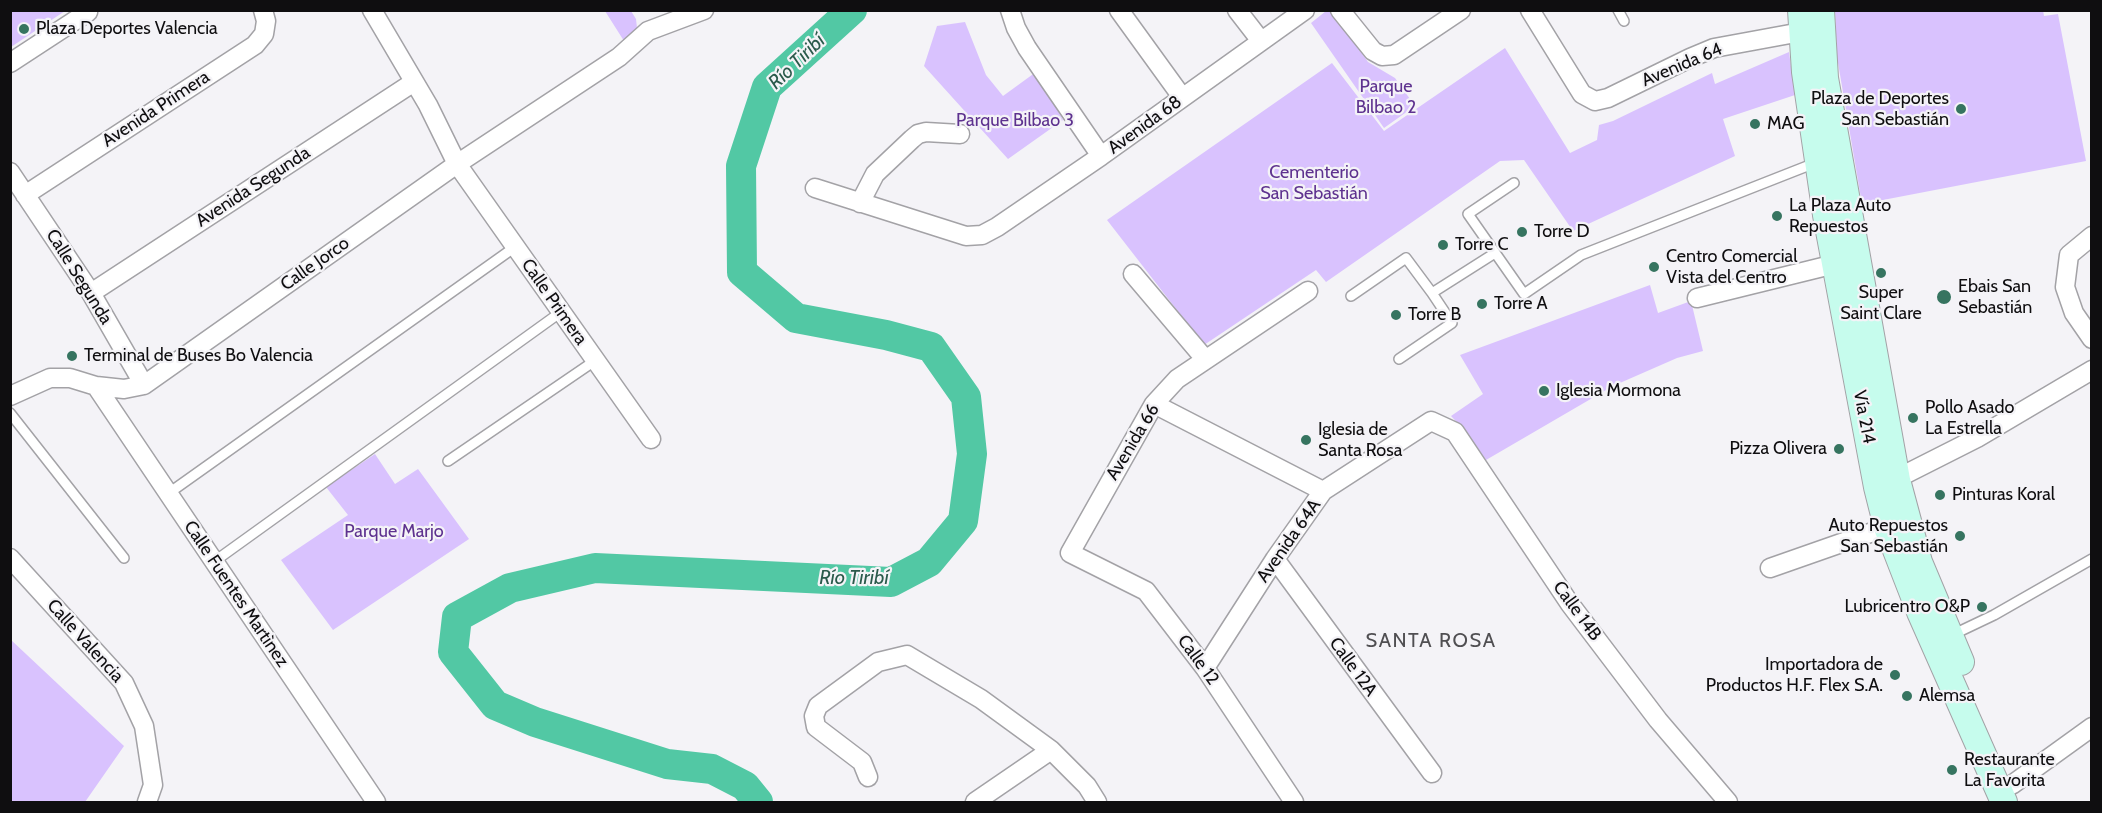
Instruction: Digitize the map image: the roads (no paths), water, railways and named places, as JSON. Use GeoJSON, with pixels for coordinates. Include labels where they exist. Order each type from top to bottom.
{"type":"FeatureCollection","features":[{"type":"Feature","properties":{"kind":"main road","name":"Vía 214"},"geometry":{"type":"LineString","coordinates":[[1811,20],[1805,72],[1818,162],[1835,264],[1887,484],[1950,636],[2009,795]]}},
{"type":"Feature","properties":{"kind":"main road","name":"Vía 214"},"geometry":{"type":"LineString","coordinates":[[1811,20],[1825,78],[1887,484],[1887,527],[1920,612],[2009,795]]}},
{"type":"Feature","properties":{"kind":"street","name":"Avenida Primera"},"geometry":{"type":"LineString","coordinates":[[25,195],[255,45],[264,34],[266,21],[263,10]]}},
{"type":"Feature","properties":{"kind":"street"},"geometry":{"type":"LineString","coordinates":[[372,10],[458,164],[619,57],[648,31],[704,10]]}},
{"type":"Feature","properties":{"kind":"street"},"geometry":{"type":"LineString","coordinates":[[1010,10],[1016,28],[1027,48],[1101,156]]}},
{"type":"Feature","properties":{"kind":"street"},"geometry":{"type":"LineString","coordinates":[[1119,10],[1182,97]]}},
{"type":"Feature","properties":{"kind":"street"},"geometry":{"type":"LineString","coordinates":[[1238,10],[1262,42]]}},
{"type":"Feature","properties":{"kind":"street","name":"Avenida 68"},"geometry":{"type":"LineString","coordinates":[[860,203],[966,236],[982,235],[1101,156],[1305,10]]}},
{"type":"Feature","properties":{"kind":"street"},"geometry":{"type":"LineString","coordinates":[[1340,10],[1372,51],[1382,56],[1394,55],[1461,10]]}},
{"type":"Feature","properties":{"kind":"street","name":"Avenida 64"},"geometry":{"type":"LineString","coordinates":[[1530,10],[1582,94],[1595,101],[1608,98],[1714,48],[1811,20]]}},
{"type":"Feature","properties":{"kind":"street"},"geometry":{"type":"LineString","coordinates":[[10,63],[87,11]]}},
{"type":"Feature","properties":{"kind":"street","name":"Avenida Segunda"},"geometry":{"type":"LineString","coordinates":[[91,293],[414,82]]}},
{"type":"Feature","properties":{"kind":"street"},"geometry":{"type":"LineString","coordinates":[[815,188],[860,203],[875,174],[912,139],[926,132],[960,134]]}},
{"type":"Feature","properties":{"kind":"street","name":"Calle Primera"},"geometry":{"type":"LineString","coordinates":[[458,164],[651,439]]}},
{"type":"Feature","properties":{"kind":"street","name":"Calle Jorco"},"geometry":{"type":"LineString","coordinates":[[10,396],[50,378],[70,378],[96,386],[124,389],[144,385],[458,164]]}},
{"type":"Feature","properties":{"kind":"street","name":"Calle Segunda"},"geometry":{"type":"LineString","coordinates":[[10,172],[91,293],[144,385]]}},
{"type":"Feature","properties":{"kind":"street"},"geometry":{"type":"LineString","coordinates":[[2091,236],[2070,255],[2065,287],[2074,313],[2091,339]]}},
{"type":"Feature","properties":{"kind":"street"},"geometry":{"type":"LineString","coordinates":[[1697,298],[1835,264]]}},
{"type":"Feature","properties":{"kind":"street"},"geometry":{"type":"LineString","coordinates":[[1133,274],[1205,359]]}},
{"type":"Feature","properties":{"kind":"street","name":"Avenida 66"},"geometry":{"type":"LineString","coordinates":[[1070,553],[1154,404],[1178,379],[1205,359],[1308,291]]}},
{"type":"Feature","properties":{"kind":"street"},"geometry":{"type":"LineString","coordinates":[[1887,484],[1977,438],[2091,370]]}},
{"type":"Feature","properties":{"kind":"street","name":"Calle Fuentes Martìnez"},"geometry":{"type":"LineString","coordinates":[[96,386],[376,802]]}},
{"type":"Feature","properties":{"kind":"street"},"geometry":{"type":"LineString","coordinates":[[1154,404],[1323,491]]}},
{"type":"Feature","properties":{"kind":"street","name":"Avenida 64A"},"geometry":{"type":"LineString","coordinates":[[1205,668],[1275,559],[1323,491],[1431,421]]}},
{"type":"Feature","properties":{"kind":"street","name":"Calle 14B"},"geometry":{"type":"LineString","coordinates":[[1431,421],[1455,432],[1570,604],[1658,720],[1728,802]]}},
{"type":"Feature","properties":{"kind":"street"},"geometry":{"type":"LineString","coordinates":[[1770,568],[1887,527]]}},
{"type":"Feature","properties":{"kind":"street","name":"Calle 12"},"geometry":{"type":"LineString","coordinates":[[1070,553],[1146,591],[1205,668],[1294,802]]}},
{"type":"Feature","properties":{"kind":"street","name":"Calle Valencia"},"geometry":{"type":"LineString","coordinates":[[10,558],[124,683],[144,726],[153,785],[147,802]]}},
{"type":"Feature","properties":{"kind":"street","name":"Calle 12A"},"geometry":{"type":"LineString","coordinates":[[1275,559],[1432,773]]}},
{"type":"Feature","properties":{"kind":"street"},"geometry":{"type":"LineString","coordinates":[[868,777],[862,762],[816,726],[814,716],[818,706],[878,662],[907,655],[981,699],[1050,750],[1087,786],[1097,802]]}},
{"type":"Feature","properties":{"kind":"street"},"geometry":{"type":"LineString","coordinates":[[2009,795],[2091,728]]}},
{"type":"Feature","properties":{"kind":"street"},"geometry":{"type":"LineString","coordinates":[[975,802],[1050,750]]}},
{"type":"Feature","properties":{"kind":"lane"},"geometry":{"type":"LineString","coordinates":[[1618,10],[1624,21]]}},
{"type":"Feature","properties":{"kind":"lane"},"geometry":{"type":"LineString","coordinates":[[1514,183],[1468,214],[1524,294],[1581,255],[1818,162]]}},
{"type":"Feature","properties":{"kind":"lane"},"geometry":{"type":"LineString","coordinates":[[169,493],[515,247]]}},
{"type":"Feature","properties":{"kind":"lane"},"geometry":{"type":"LineString","coordinates":[[1431,293],[1495,253]]}},
{"type":"Feature","properties":{"kind":"lane"},"geometry":{"type":"LineString","coordinates":[[1351,296],[1406,258],[1452,323],[1399,359]]}},
{"type":"Feature","properties":{"kind":"lane"},"geometry":{"type":"LineString","coordinates":[[215,561],[561,312]]}},
{"type":"Feature","properties":{"kind":"lane"},"geometry":{"type":"LineString","coordinates":[[448,461],[596,360]]}},
{"type":"Feature","properties":{"kind":"lane"},"geometry":{"type":"LineString","coordinates":[[10,413],[124,558]]}},
{"type":"Feature","properties":{"kind":"lane"},"geometry":{"type":"LineString","coordinates":[[1950,636],[1994,615],[2091,559]]}},
{"type":"Feature","properties":{"kind":"waterway","name":"Río Tiribí"},"geometry":{"type":"LineString","coordinates":[[758,802],[745,786],[712,769],[667,764],[535,722],[495,705],[453,652],[457,617],[510,588],[595,568],[891,582],[929,562],[963,521],[972,454],[966,397],[931,347],[886,335],[796,318],[742,272],[741,166],[767,87],[852,10]]}},
{"type":"Feature","properties":{"kind":"place","name":"Plaza Deportes Valencia"},"geometry":{"type":"Point","coordinates":[24,29]}},
{"type":"Feature","properties":{"kind":"place","name":"Plaza de Deportes San Sebastián"},"geometry":{"type":"Point","coordinates":[1961,109]}},
{"type":"Feature","properties":{"kind":"place","name":"MAG"},"geometry":{"type":"Point","coordinates":[1755,124]}},
{"type":"Feature","properties":{"kind":"place","name":"La Plaza Auto Repuestos"},"geometry":{"type":"Point","coordinates":[1777,216]}},
{"type":"Feature","properties":{"kind":"place","name":"Torre D"},"geometry":{"type":"Point","coordinates":[1522,232]}},
{"type":"Feature","properties":{"kind":"place","name":"Torre C"},"geometry":{"type":"Point","coordinates":[1443,245]}},
{"type":"Feature","properties":{"kind":"place","name":"Centro Comercial Vista del Centro"},"geometry":{"type":"Point","coordinates":[1654,267]}},
{"type":"Feature","properties":{"kind":"place","name":"Super Saint Clare"},"geometry":{"type":"Point","coordinates":[1881,273]}},
{"type":"Feature","properties":{"kind":"place","name":"Ebais San Sebastián"},"geometry":{"type":"Point","coordinates":[1944,297]}},
{"type":"Feature","properties":{"kind":"place","name":"Torre A"},"geometry":{"type":"Point","coordinates":[1482,304]}},
{"type":"Feature","properties":{"kind":"place","name":"Torre B"},"geometry":{"type":"Point","coordinates":[1396,315]}},
{"type":"Feature","properties":{"kind":"place","name":"Terminal de Buses Bo Valencia"},"geometry":{"type":"Point","coordinates":[72,356]}},
{"type":"Feature","properties":{"kind":"place","name":"Iglesia Mormona"},"geometry":{"type":"Point","coordinates":[1544,391]}},
{"type":"Feature","properties":{"kind":"place","name":"Pollo Asado La Estrella"},"geometry":{"type":"Point","coordinates":[1913,418]}},
{"type":"Feature","properties":{"kind":"place","name":"Iglesia de Santa Rosa"},"geometry":{"type":"Point","coordinates":[1306,440]}},
{"type":"Feature","properties":{"kind":"place","name":"Pizza Olivera"},"geometry":{"type":"Point","coordinates":[1839,449]}},
{"type":"Feature","properties":{"kind":"place","name":"Pinturas Koral"},"geometry":{"type":"Point","coordinates":[1940,495]}},
{"type":"Feature","properties":{"kind":"place","name":"Auto Repuestos San Sebastián"},"geometry":{"type":"Point","coordinates":[1960,536]}},
{"type":"Feature","properties":{"kind":"place","name":"Lubricentro O&P"},"geometry":{"type":"Point","coordinates":[1982,607]}},
{"type":"Feature","properties":{"kind":"place","name":"Importadora de Productos H.F. Flex S.A."},"geometry":{"type":"Point","coordinates":[1895,675]}},
{"type":"Feature","properties":{"kind":"place","name":"Alemsa"},"geometry":{"type":"Point","coordinates":[1907,696]}},
{"type":"Feature","properties":{"kind":"place","name":"Restaurante La Favorita"},"geometry":{"type":"Point","coordinates":[1952,770]}},
{"type":"Feature","properties":{"kind":"district","name":"SANTA ROSA"},"geometry":{"type":"Point","coordinates":[1431,641]}},
{"type":"Feature","properties":{"kind":"park label","name":"Parque Bilbao 2"},"geometry":{"type":"Point","coordinates":[1386,97]}},
{"type":"Feature","properties":{"kind":"park label","name":"Parque Bilbao 3"},"geometry":{"type":"Point","coordinates":[1015,121]}},
{"type":"Feature","properties":{"kind":"park label","name":"Cementerio San Sebastián"},"geometry":{"type":"Point","coordinates":[1314,183]}},
{"type":"Feature","properties":{"kind":"park label","name":"Parque Marjo"},"geometry":{"type":"Point","coordinates":[394,532]}}]}
